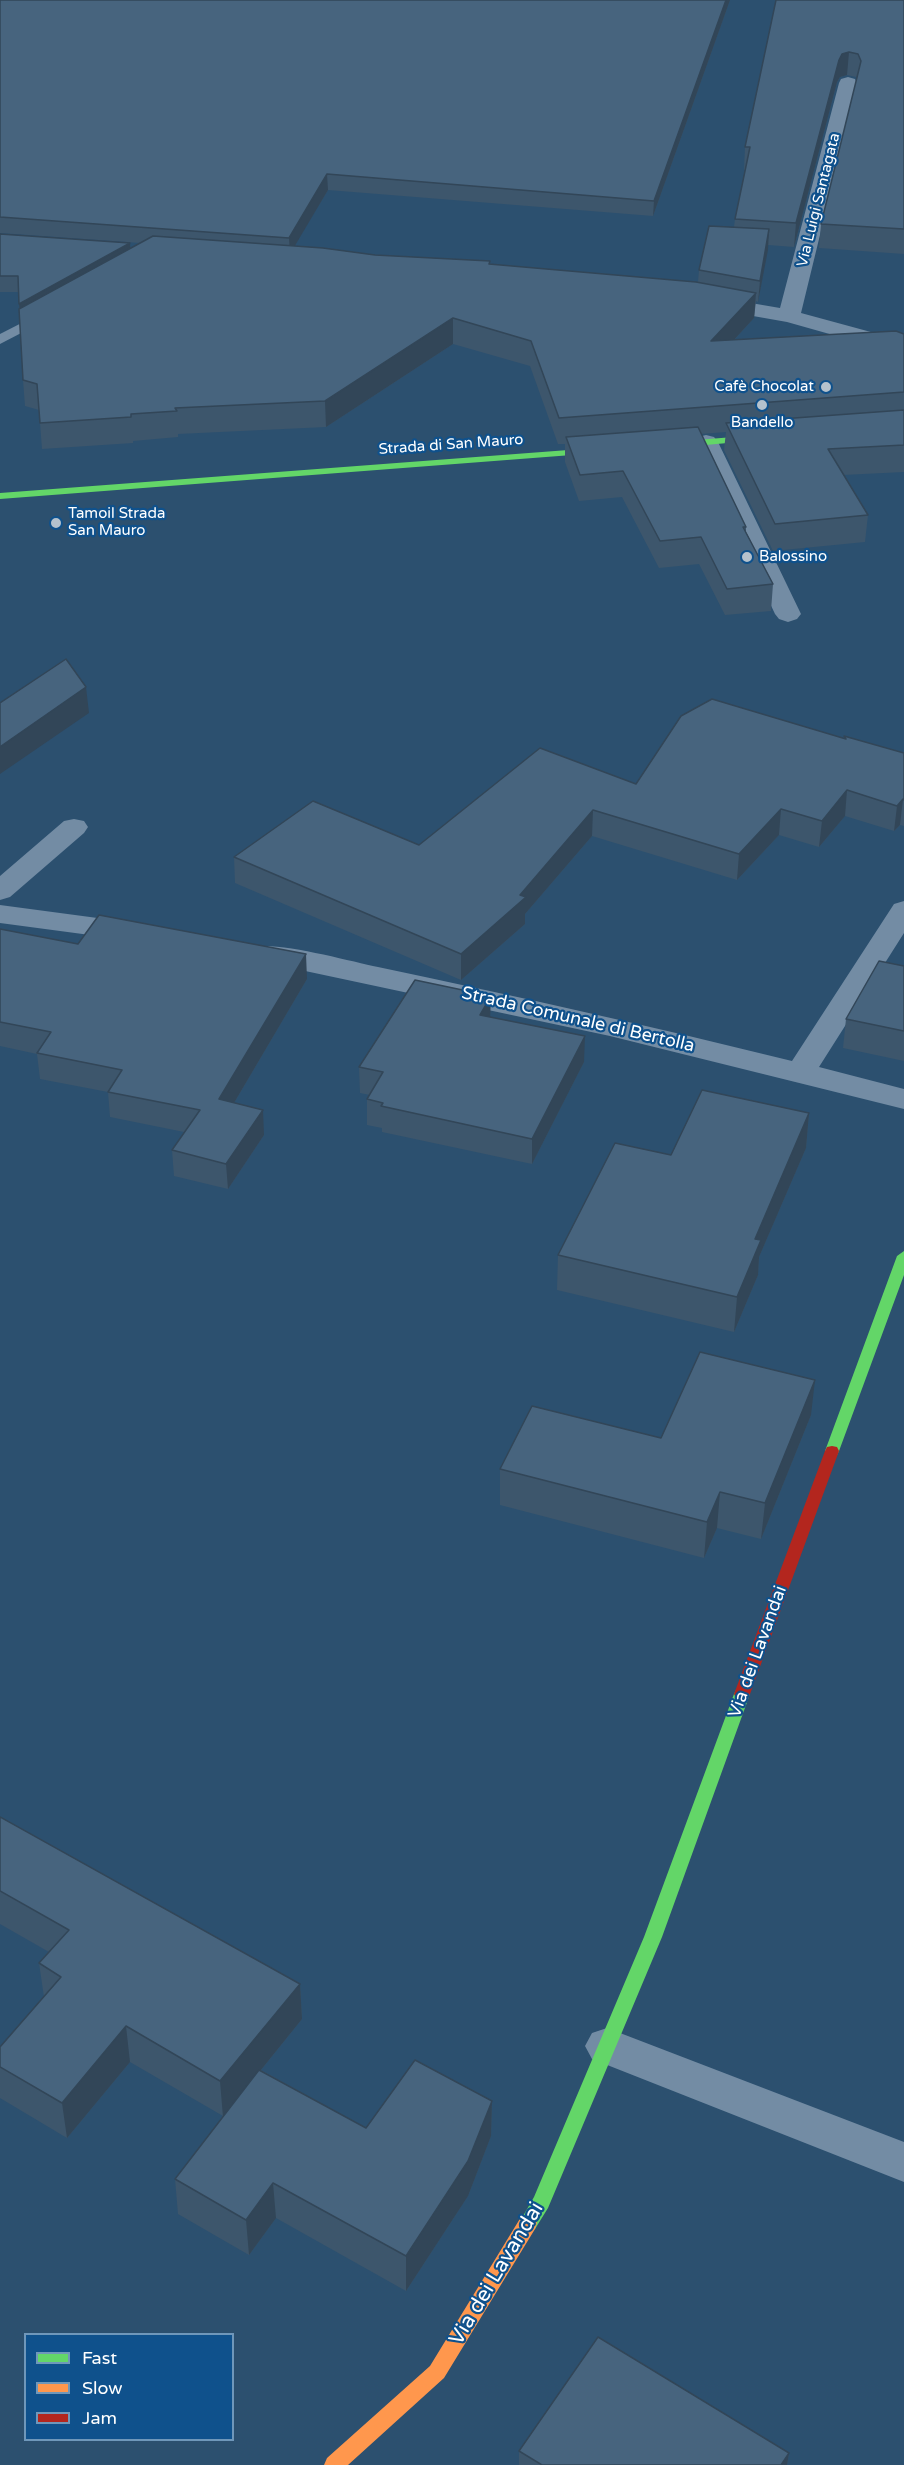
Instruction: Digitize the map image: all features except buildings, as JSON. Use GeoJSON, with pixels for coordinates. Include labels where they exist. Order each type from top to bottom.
{"type":"FeatureCollection","features":[{"type":"Feature","properties":{"kind":"street","name":"Via Luigi Santagata"},"geometry":{"type":"LineString","coordinates":[[789,316],[848,83]]}},
{"type":"Feature","properties":{"kind":"street"},"geometry":{"type":"LineString","coordinates":[[692,298],[789,316],[904,348]]}},
{"type":"Feature","properties":{"kind":"street"},"geometry":{"type":"LineString","coordinates":[[648,447],[789,436]]}},
{"type":"Feature","properties":{"kind":"street"},"geometry":{"type":"LineString","coordinates":[[706,442],[788,614]]}},
{"type":"Feature","properties":{"kind":"street","name":"Strada di San Mauro"},"geometry":{"type":"LineString","coordinates":[[0,496],[624,448]]}},
{"type":"Feature","properties":{"kind":"street"},"geometry":{"type":"LineString","coordinates":[[0,891],[74,827]]}},
{"type":"Feature","properties":{"kind":"street"},"geometry":{"type":"LineString","coordinates":[[801,1071],[904,910]]}},
{"type":"Feature","properties":{"kind":"street"},"geometry":{"type":"LineString","coordinates":[[0,914],[166,936]]}},
{"type":"Feature","properties":{"kind":"street","name":"Strada Comunale di Bertolla"},"geometry":{"type":"LineString","coordinates":[[236,949],[341,968],[801,1071],[904,1099]]}},
{"type":"Feature","properties":{"kind":"street","name":"Via dei Lavandai"},"geometry":{"type":"LineString","coordinates":[[334,2465],[437,2372],[541,2202],[657,1926],[904,1256]]}},
{"type":"Feature","properties":{"kind":"street"},"geometry":{"type":"LineString","coordinates":[[607,2046],[904,2162]]}},
{"type":"Feature","properties":{"kind":"lane"},"geometry":{"type":"LineString","coordinates":[[0,340],[62,305]]}},
{"type":"Feature","properties":{"kind":"traffic: fast"},"geometry":{"type":"LineString","coordinates":[[660,446],[770,437]]}},
{"type":"Feature","properties":{"kind":"traffic: fast"},"geometry":{"type":"LineString","coordinates":[[0,496],[608,450]]}},
{"type":"Feature","properties":{"kind":"traffic: fast"},"geometry":{"type":"LineString","coordinates":[[832,1451],[904,1256]]}},
{"type":"Feature","properties":{"kind":"traffic: fast"},"geometry":{"type":"LineString","coordinates":[[528,2223],[541,2202],[653,1937],[742,1694]]}},
{"type":"Feature","properties":{"kind":"traffic: slow"},"geometry":{"type":"LineString","coordinates":[[334,2465],[437,2372],[528,2223]]}},
{"type":"Feature","properties":{"kind":"traffic: jam"},"geometry":{"type":"LineString","coordinates":[[742,1694],[832,1451]]}},
{"type":"Feature","properties":{"kind":"place","name":"Cafè Chocolat"},"geometry":{"type":"Point","coordinates":[826,387]}},
{"type":"Feature","properties":{"kind":"place","name":"Bandello"},"geometry":{"type":"Point","coordinates":[762,405]}},
{"type":"Feature","properties":{"kind":"place","name":"Tamoil Strada San Mauro"},"geometry":{"type":"Point","coordinates":[56,523]}},
{"type":"Feature","properties":{"kind":"place","name":"Balossino"},"geometry":{"type":"Point","coordinates":[747,557]}}]}
